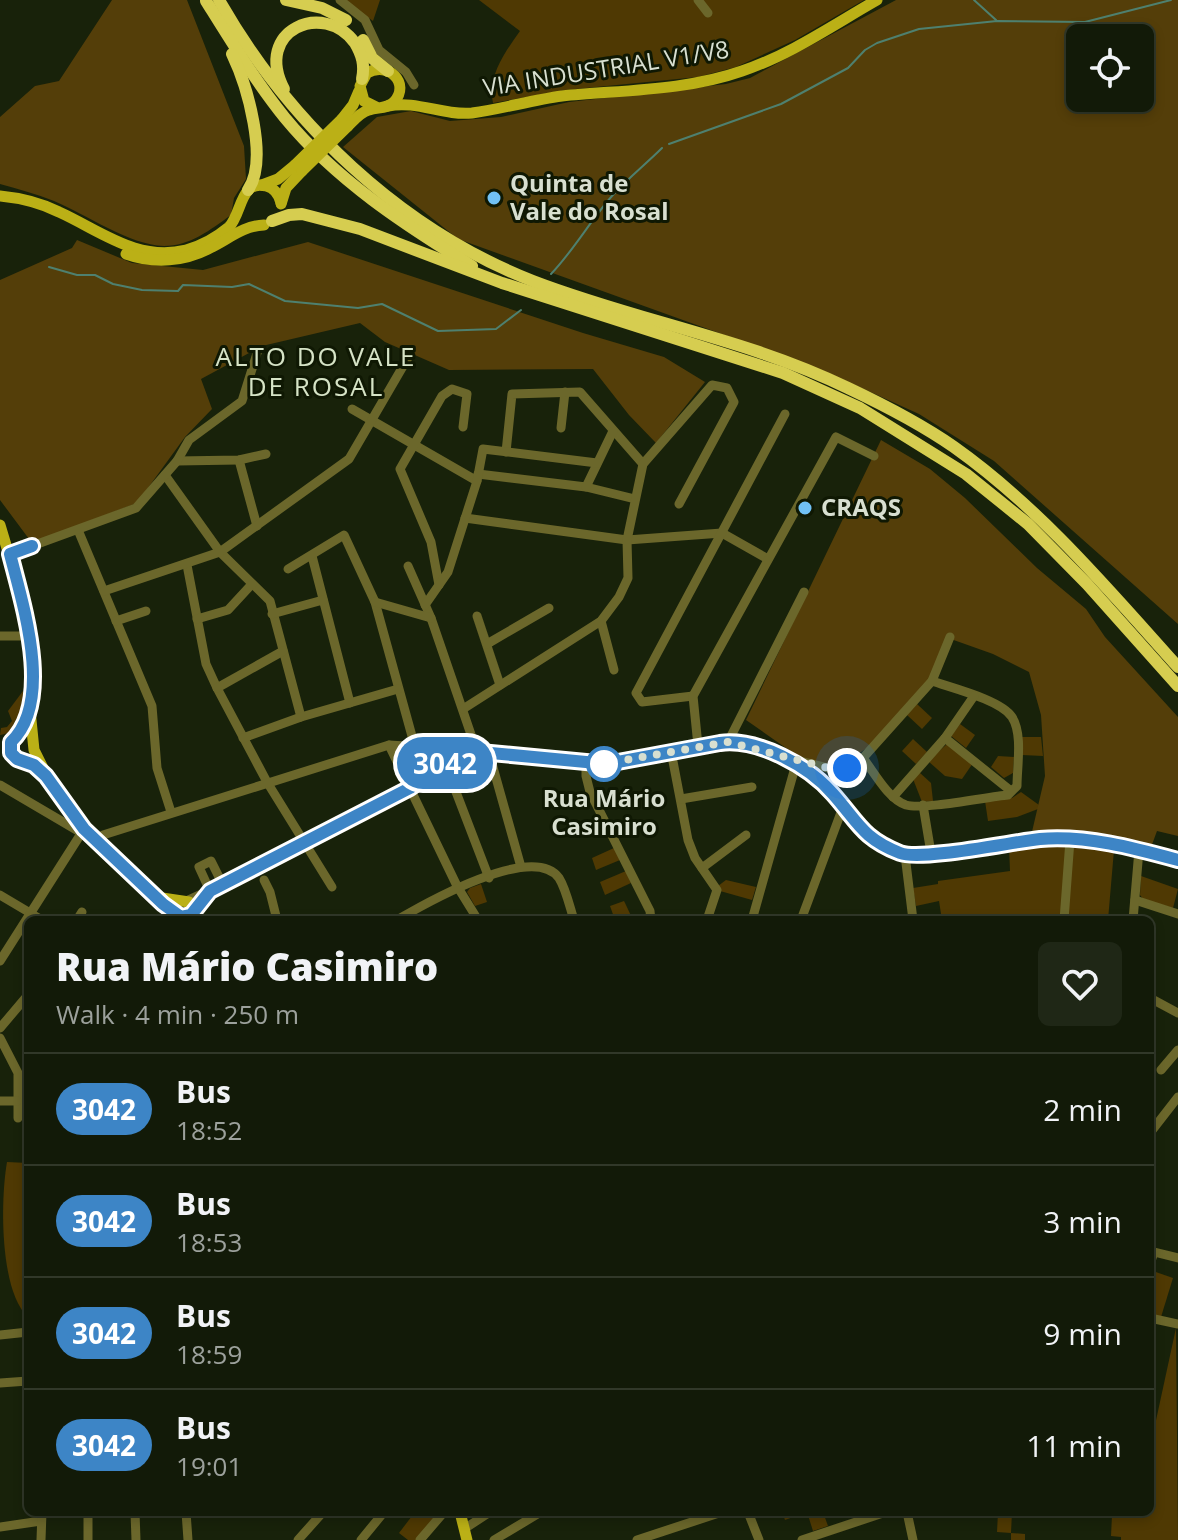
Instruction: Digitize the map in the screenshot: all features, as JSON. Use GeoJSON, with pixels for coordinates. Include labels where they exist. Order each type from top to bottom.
{"type":"FeatureCollection","features":[{"type":"Feature","properties":{"kind":"highway"},"geometry":{"type":"LineString","coordinates":[[210,0],[266,75],[303,118],[356,170],[419,221],[490,262],[535,281],[772,356],[815,373],[934,435],[954,447],[1037,514],[1178,667]]}},
{"type":"Feature","properties":{"kind":"highway"},"geometry":{"type":"LineString","coordinates":[[210,0],[249,101],[256,160],[255,177],[248,190]]}},
{"type":"Feature","properties":{"kind":"highway"},"geometry":{"type":"LineString","coordinates":[[210,0],[286,118],[337,171],[421,235],[502,283]]}},
{"type":"Feature","properties":{"kind":"highway"},"geometry":{"type":"LineString","coordinates":[[286,0],[322,8],[347,20],[358,32],[372,58],[388,71]]}},
{"type":"Feature","properties":{"kind":"highway"},"geometry":{"type":"LineString","coordinates":[[303,118],[283,88],[275,63],[280,38],[294,24],[319,18],[340,25],[354,40],[361,54],[364,67],[361,82]]}},
{"type":"Feature","properties":{"kind":"highway"},"geometry":{"type":"LineString","coordinates":[[268,223],[302,214],[360,229],[502,283],[783,373],[860,408],[966,474],[1028,524],[1078,574],[1178,686]]}},
{"type":"Feature","properties":{"kind":"main road","name":"VIA INDUSTRIAL V1/V8"},"geometry":{"type":"LineString","coordinates":[[383,107],[422,106],[452,113],[471,113],[544,99],[718,78],[775,57],[877,0]]}},
{"type":"Feature","properties":{"kind":"main road"},"geometry":{"type":"LineString","coordinates":[[0,203],[45,213],[125,254],[157,261],[196,255],[242,229],[268,223],[278,215],[286,188],[299,168],[345,122],[397,98],[397,78],[388,71],[374,69],[361,82],[345,122]]}},
{"type":"Feature","properties":{"kind":"main road"},"geometry":{"type":"LineString","coordinates":[[361,82],[364,101],[383,107]]}},
{"type":"Feature","properties":{"kind":"main road"},"geometry":{"type":"LineString","coordinates":[[399,86],[422,106]]}},
{"type":"Feature","properties":{"kind":"main road"},"geometry":{"type":"LineString","coordinates":[[0,196],[47,206],[122,245],[157,253],[184,250],[210,240],[230,226],[248,190],[299,168]]}},
{"type":"Feature","properties":{"kind":"main road"},"geometry":{"type":"LineString","coordinates":[[261,185],[276,192],[281,203]]}},
{"type":"Feature","properties":{"kind":"main road"},"geometry":{"type":"LineString","coordinates":[[241,204],[246,218],[254,223],[268,223]]}},
{"type":"Feature","properties":{"kind":"main road"},"geometry":{"type":"LineString","coordinates":[[0,525],[29,636],[33,745],[46,776],[79,829],[97,841],[153,893],[186,912]]}},
{"type":"Feature","properties":{"kind":"main road"},"geometry":{"type":"LineString","coordinates":[[30,710],[17,737],[11,742],[11,753],[46,776]]}},
{"type":"Feature","properties":{"kind":"main road"},"geometry":{"type":"LineString","coordinates":[[17,737],[25,736],[33,745]]}},
{"type":"Feature","properties":{"kind":"main road"},"geometry":{"type":"LineString","coordinates":[[23,760],[30,757],[33,745]]}},
{"type":"Feature","properties":{"kind":"street"},"geometry":{"type":"LineString","coordinates":[[340,0],[365,20],[379,50],[401,68],[414,85]]}},
{"type":"Feature","properties":{"kind":"street"},"geometry":{"type":"LineString","coordinates":[[698,0],[708,13]]}},
{"type":"Feature","properties":{"kind":"street"},"geometry":{"type":"LineString","coordinates":[[10,554],[136,508],[177,461],[189,440],[242,401],[258,350]]}},
{"type":"Feature","properties":{"kind":"street"},"geometry":{"type":"LineString","coordinates":[[104,591],[220,552],[349,459],[409,356]]}},
{"type":"Feature","properties":{"kind":"street"},"geometry":{"type":"LineString","coordinates":[[463,709],[601,621],[619,597],[628,578],[627,540],[643,464],[712,385],[727,388],[734,402],[679,504]]}},
{"type":"Feature","properties":{"kind":"street"},"geometry":{"type":"LineString","coordinates":[[439,585],[431,542],[399,474],[442,396],[452,389],[467,394],[463,427]]}},
{"type":"Feature","properties":{"kind":"street"},"geometry":{"type":"LineString","coordinates":[[561,428],[565,392]]}},
{"type":"Feature","properties":{"kind":"street"},"geometry":{"type":"LineString","coordinates":[[506,452],[512,394],[580,392],[643,464]]}},
{"type":"Feature","properties":{"kind":"street"},"geometry":{"type":"LineString","coordinates":[[352,409],[477,477],[586,487],[635,499]]}},
{"type":"Feature","properties":{"kind":"street"},"geometry":{"type":"LineString","coordinates":[[693,696],[642,702],[636,693],[785,414]]}},
{"type":"Feature","properties":{"kind":"street"},"geometry":{"type":"LineString","coordinates":[[586,487],[613,431]]}},
{"type":"Feature","properties":{"kind":"street"},"geometry":{"type":"LineString","coordinates":[[698,746],[693,696],[836,437],[874,456]]}},
{"type":"Feature","properties":{"kind":"street"},"geometry":{"type":"LineString","coordinates":[[425,605],[448,572],[483,449],[597,463]]}},
{"type":"Feature","properties":{"kind":"street"},"geometry":{"type":"LineString","coordinates":[[177,461],[239,460],[266,454]]}},
{"type":"Feature","properties":{"kind":"street"},"geometry":{"type":"LineString","coordinates":[[239,460],[257,526]]}},
{"type":"Feature","properties":{"kind":"street"},"geometry":{"type":"LineString","coordinates":[[165,475],[220,552],[270,601],[301,717]]}},
{"type":"Feature","properties":{"kind":"street"},"geometry":{"type":"LineString","coordinates":[[465,518],[627,540],[722,533],[768,559]]}},
{"type":"Feature","properties":{"kind":"street"},"geometry":{"type":"LineString","coordinates":[[78,530],[152,706],[157,768],[171,812]]}},
{"type":"Feature","properties":{"kind":"street"},"geometry":{"type":"LineString","coordinates":[[288,569],[344,535],[375,602],[415,747]]}},
{"type":"Feature","properties":{"kind":"street"},"geometry":{"type":"LineString","coordinates":[[312,556],[350,703]]}},
{"type":"Feature","properties":{"kind":"street"},"geometry":{"type":"LineString","coordinates":[[187,565],[206,664],[267,782],[332,887]]}},
{"type":"Feature","properties":{"kind":"street"},"geometry":{"type":"LineString","coordinates":[[408,566],[431,618],[477,752]]}},
{"type":"Feature","properties":{"kind":"street"},"geometry":{"type":"LineString","coordinates":[[197,619],[228,610],[252,584]]}},
{"type":"Feature","properties":{"kind":"street"},"geometry":{"type":"LineString","coordinates":[[728,742],[804,592]]}},
{"type":"Feature","properties":{"kind":"street"},"geometry":{"type":"LineString","coordinates":[[272,614],[323,600]]}},
{"type":"Feature","properties":{"kind":"street"},"geometry":{"type":"LineString","coordinates":[[375,602],[431,618]]}},
{"type":"Feature","properties":{"kind":"street"},"geometry":{"type":"LineString","coordinates":[[487,644],[549,608]]}},
{"type":"Feature","properties":{"kind":"street"},"geometry":{"type":"LineString","coordinates":[[116,621],[146,611]]}},
{"type":"Feature","properties":{"kind":"street"},"geometry":{"type":"LineString","coordinates":[[477,616],[500,685]]}},
{"type":"Feature","properties":{"kind":"street"},"geometry":{"type":"LineString","coordinates":[[601,621],[614,670]]}},
{"type":"Feature","properties":{"kind":"street"},"geometry":{"type":"LineString","coordinates":[[0,636],[29,636]]}},
{"type":"Feature","properties":{"kind":"street"},"geometry":{"type":"LineString","coordinates":[[97,841],[103,835],[171,812],[389,745],[607,764],[728,742],[836,770],[847,768],[863,758],[932,681],[950,637]]}},
{"type":"Feature","properties":{"kind":"street"},"geometry":{"type":"LineString","coordinates":[[217,688],[283,651]]}},
{"type":"Feature","properties":{"kind":"street"},"geometry":{"type":"LineString","coordinates":[[863,758],[893,797],[906,805],[1008,795],[1017,786],[1018,736],[1012,717],[997,704],[932,681]]}},
{"type":"Feature","properties":{"kind":"street"},"geometry":{"type":"LineString","coordinates":[[243,738],[301,717],[398,689]]}},
{"type":"Feature","properties":{"kind":"street"},"geometry":{"type":"LineString","coordinates":[[893,797],[945,738],[974,696]]}},
{"type":"Feature","properties":{"kind":"street"},"geometry":{"type":"LineString","coordinates":[[945,738],[1011,791]]}},
{"type":"Feature","properties":{"kind":"street"},"geometry":{"type":"LineString","coordinates":[[389,745],[457,886],[476,916]]}},
{"type":"Feature","properties":{"kind":"street"},"geometry":{"type":"LineString","coordinates":[[440,748],[489,878]]}},
{"type":"Feature","properties":{"kind":"street"},"geometry":{"type":"LineString","coordinates":[[671,751],[688,840],[717,890],[708,916]]}},
{"type":"Feature","properties":{"kind":"street"},"geometry":{"type":"LineString","coordinates":[[186,912],[210,891],[410,788],[445,763],[463,754],[477,752]]}},
{"type":"Feature","properties":{"kind":"street"},"geometry":{"type":"LineString","coordinates":[[489,753],[521,867]]}},
{"type":"Feature","properties":{"kind":"street"},"geometry":{"type":"LineString","coordinates":[[781,756],[823,783],[865,834],[905,855],[1039,839],[1107,843],[1178,860]]}},
{"type":"Feature","properties":{"kind":"street"},"geometry":{"type":"LineString","coordinates":[[586,763],[588,788],[650,916]]}},
{"type":"Feature","properties":{"kind":"street"},"geometry":{"type":"LineString","coordinates":[[753,916],[796,764]]}},
{"type":"Feature","properties":{"kind":"street"},"geometry":{"type":"LineString","coordinates":[[0,785],[79,829],[28,916]]}},
{"type":"Feature","properties":{"kind":"street"},"geometry":{"type":"LineString","coordinates":[[681,799],[752,787]]}},
{"type":"Feature","properties":{"kind":"street"},"geometry":{"type":"LineString","coordinates":[[923,805],[931,853]]}},
{"type":"Feature","properties":{"kind":"street"},"geometry":{"type":"LineString","coordinates":[[802,916],[843,807]]}},
{"type":"Feature","properties":{"kind":"street"},"geometry":{"type":"LineString","coordinates":[[702,868],[746,835]]}},
{"type":"Feature","properties":{"kind":"street"},"geometry":{"type":"LineString","coordinates":[[1064,916],[1070,840]]}},
{"type":"Feature","properties":{"kind":"street"},"geometry":{"type":"LineString","coordinates":[[1133,916],[1139,850]]}},
{"type":"Feature","properties":{"kind":"street"},"geometry":{"type":"LineString","coordinates":[[905,855],[913,916]]}},
{"type":"Feature","properties":{"kind":"street"},"geometry":{"type":"LineString","coordinates":[[210,891],[199,867],[211,861],[223,885]]}},
{"type":"Feature","properties":{"kind":"street"},"geometry":{"type":"LineString","coordinates":[[407,916],[457,886],[535,865],[559,878],[573,916]]}},
{"type":"Feature","properties":{"kind":"street"},"geometry":{"type":"LineString","coordinates":[[264,880],[276,916]]}},
{"type":"Feature","properties":{"kind":"street"},"geometry":{"type":"LineString","coordinates":[[0,895],[36,916]]}},
{"type":"Feature","properties":{"kind":"street"},"geometry":{"type":"LineString","coordinates":[[1135,900],[1178,914]]}},
{"type":"Feature","properties":{"kind":"street"},"geometry":{"type":"LineString","coordinates":[[0,961],[24,922]]}},
{"type":"Feature","properties":{"kind":"street"},"geometry":{"type":"LineString","coordinates":[[0,1028],[24,1000]]}},
{"type":"Feature","properties":{"kind":"street"},"geometry":{"type":"LineString","coordinates":[[1154,1000],[1178,1013]]}},
{"type":"Feature","properties":{"kind":"street"},"geometry":{"type":"LineString","coordinates":[[0,1038],[18,1073],[18,1118]]}},
{"type":"Feature","properties":{"kind":"street"},"geometry":{"type":"LineString","coordinates":[[1161,1070],[1178,1050]]}},
{"type":"Feature","properties":{"kind":"street"},"geometry":{"type":"LineString","coordinates":[[1154,1128],[1178,1097]]}},
{"type":"Feature","properties":{"kind":"street"},"geometry":{"type":"LineString","coordinates":[[0,1101],[17,1101]]}},
{"type":"Feature","properties":{"kind":"street"},"geometry":{"type":"LineString","coordinates":[[1154,1252],[1178,1258]]}},
{"type":"Feature","properties":{"kind":"street"},"geometry":{"type":"LineString","coordinates":[[1154,1319],[1178,1324]]}},
{"type":"Feature","properties":{"kind":"street"},"geometry":{"type":"LineString","coordinates":[[0,1335],[24,1332]]}},
{"type":"Feature","properties":{"kind":"street"},"geometry":{"type":"LineString","coordinates":[[0,1383],[24,1381]]}},
{"type":"Feature","properties":{"kind":"street"},"geometry":{"type":"LineString","coordinates":[[0,1527],[41,1516],[41,1540]]}},
{"type":"Feature","properties":{"kind":"street"},"geometry":{"type":"LineString","coordinates":[[88,1516],[88,1540]]}},
{"type":"Feature","properties":{"kind":"street"},"geometry":{"type":"LineString","coordinates":[[135,1516],[136,1540]]}},
{"type":"Feature","properties":{"kind":"street"},"geometry":{"type":"LineString","coordinates":[[186,1516],[188,1540]]}},
{"type":"Feature","properties":{"kind":"street"},"geometry":{"type":"LineString","coordinates":[[298,1540],[319,1516]]}},
{"type":"Feature","properties":{"kind":"street"},"geometry":{"type":"LineString","coordinates":[[361,1540],[381,1516]]}},
{"type":"Feature","properties":{"kind":"street"},"geometry":{"type":"LineString","coordinates":[[420,1540],[441,1516]]}},
{"type":"Feature","properties":{"kind":"street"},"geometry":{"type":"LineString","coordinates":[[465,1535],[486,1516]]}},
{"type":"Feature","properties":{"kind":"street"},"geometry":{"type":"LineString","coordinates":[[494,1540],[534,1516]]}},
{"type":"Feature","properties":{"kind":"street"},"geometry":{"type":"LineString","coordinates":[[637,1540],[693,1516]]}},
{"type":"Feature","properties":{"kind":"street"},"geometry":{"type":"LineString","coordinates":[[750,1516],[759,1540]]}},
{"type":"Feature","properties":{"kind":"street"},"geometry":{"type":"LineString","coordinates":[[802,1540],[874,1516]]}},
{"type":"Feature","properties":{"kind":"street"},"geometry":{"type":"LineString","coordinates":[[908,1516],[913,1540]]}},
{"type":"Feature","properties":{"kind":"shaded area"},"geometry":{"type":"Polygon","coordinates":[[[112,0],[187,0],[244,146],[246,179],[234,198],[231,215],[182,243],[164,246],[137,240],[54,201],[0,184],[0,117],[35,86],[59,81],[112,0]]]}},
{"type":"Feature","properties":{"kind":"shaded area"},"geometry":{"type":"Polygon","coordinates":[[[344,0],[380,0],[373,21],[344,0]]]}},
{"type":"Feature","properties":{"kind":"shaded area"},"geometry":{"type":"Polygon","coordinates":[[[479,0],[864,0],[795,40],[736,67],[698,77],[566,90],[493,103],[495,74],[520,31],[479,0]]]}},
{"type":"Feature","properties":{"kind":"shaded area"},"geometry":{"type":"Polygon","coordinates":[[[896,0],[1178,0],[1178,624],[994,461],[919,414],[824,371],[458,239],[343,147],[377,117],[411,111],[450,121],[501,117],[569,102],[726,84],[750,78],[896,0]]]}},
{"type":"Feature","properties":{"kind":"shaded area"},"geometry":{"type":"Polygon","coordinates":[[[77,240],[132,263],[203,270],[308,242],[664,357],[705,382],[656,443],[629,415],[593,369],[449,370],[385,342],[360,323],[262,346],[201,379],[212,409],[185,437],[137,503],[32,543],[0,500],[0,280],[72,248],[77,240]]]}},
{"type":"Feature","properties":{"kind":"shaded area"},"geometry":{"type":"Polygon","coordinates":[[[881,440],[930,469],[1086,609],[1105,637],[1178,717],[1178,836],[1157,831],[1150,850],[1091,840],[1031,836],[1045,776],[1041,715],[1029,672],[993,654],[948,638],[932,678],[873,744],[843,764],[821,763],[796,755],[746,720],[881,440]]]}},
{"type":"Feature","properties":{"kind":"shaded area"},"geometry":{"type":"Polygon","coordinates":[[[23,691],[24,712],[18,725],[0,735],[1,728],[12,721],[8,711],[23,691]]]}},
{"type":"Feature","properties":{"kind":"shaded area"},"geometry":{"type":"Polygon","coordinates":[[[917,704],[932,718],[922,729],[907,715],[917,704]]]}},
{"type":"Feature","properties":{"kind":"shaded area"},"geometry":{"type":"Polygon","coordinates":[[[960,724],[975,735],[966,748],[951,736],[960,724]]]}},
{"type":"Feature","properties":{"kind":"shaded area"},"geometry":{"type":"Polygon","coordinates":[[[1022,737],[1041,737],[1043,756],[1022,755],[1022,737]]]}},
{"type":"Feature","properties":{"kind":"shaded area"},"geometry":{"type":"Polygon","coordinates":[[[913,739],[927,752],[916,764],[902,751],[913,739]]]}},
{"type":"Feature","properties":{"kind":"shaded area"},"geometry":{"type":"Polygon","coordinates":[[[947,744],[973,763],[962,779],[945,776],[928,761],[947,744]]]}},
{"type":"Feature","properties":{"kind":"shaded area"},"geometry":{"type":"Polygon","coordinates":[[[998,756],[1014,757],[1013,773],[1004,778],[991,767],[998,756]]]}},
{"type":"Feature","properties":{"kind":"shaded area"},"geometry":{"type":"Polygon","coordinates":[[[919,772],[931,783],[933,801],[922,802],[913,779],[919,772]]]}},
{"type":"Feature","properties":{"kind":"shaded area"},"geometry":{"type":"Polygon","coordinates":[[[1021,792],[1039,805],[1038,809],[1017,817],[988,821],[985,801],[1012,798],[1021,792]]]}},
{"type":"Feature","properties":{"kind":"shaded area"},"geometry":{"type":"Polygon","coordinates":[[[1067,843],[1114,850],[1108,916],[941,916],[939,901],[916,906],[913,888],[938,884],[938,881],[1010,871],[1009,846],[1067,843]]]}},
{"type":"Feature","properties":{"kind":"shaded area"},"geometry":{"type":"Polygon","coordinates":[[[614,848],[620,860],[596,870],[592,858],[614,848]]]}},
{"type":"Feature","properties":{"kind":"shaded area"},"geometry":{"type":"Polygon","coordinates":[[[626,871],[631,883],[605,895],[600,882],[626,871]]]}},
{"type":"Feature","properties":{"kind":"shaded area"},"geometry":{"type":"Polygon","coordinates":[[[1141,876],[1178,889],[1173,908],[1143,899],[1140,895],[1141,876]]]}},
{"type":"Feature","properties":{"kind":"shaded area"},"geometry":{"type":"Polygon","coordinates":[[[726,880],[756,887],[752,900],[720,891],[718,886],[726,880]]]}},
{"type":"Feature","properties":{"kind":"shaded area"},"geometry":{"type":"Polygon","coordinates":[[[481,884],[487,902],[475,906],[467,892],[481,884]]]}},
{"type":"Feature","properties":{"kind":"shaded area"},"geometry":{"type":"Polygon","coordinates":[[[624,901],[631,916],[614,916],[610,906],[624,901]]]}},
{"type":"Feature","properties":{"kind":"shaded area"},"geometry":{"type":"Polygon","coordinates":[[[7,1162],[24,1163],[24,1312],[12,1288],[7,1268],[3,1222],[7,1162]]]}},
{"type":"Feature","properties":{"kind":"shaded area"},"geometry":{"type":"Polygon","coordinates":[[[1154,1271],[1173,1278],[1161,1317],[1154,1314],[1154,1271]]]}},
{"type":"Feature","properties":{"kind":"shaded area"},"geometry":{"type":"Polygon","coordinates":[[[1176,1328],[1178,1540],[1121,1540],[1121,1537],[1111,1536],[1112,1516],[1154,1516],[1154,1430],[1176,1328]]]}},
{"type":"Feature","properties":{"kind":"shaded area"},"geometry":{"type":"Polygon","coordinates":[[[412,1516],[437,1517],[417,1540],[408,1540],[399,1533],[412,1516]]]}},
{"type":"Feature","properties":{"kind":"shaded area"},"geometry":{"type":"Polygon","coordinates":[[[808,1516],[824,1516],[828,1526],[813,1531],[808,1516]]]}},
{"type":"Feature","properties":{"kind":"shaded area"},"geometry":{"type":"Polygon","coordinates":[[[998,1516],[1012,1516],[1011,1533],[997,1532],[998,1516]]]}},
{"type":"Feature","properties":{"kind":"shaded area"},"geometry":{"type":"Polygon","coordinates":[[[1011,1533],[1025,1534],[1025,1540],[1011,1540],[1011,1533]]]}},
{"type":"Feature","properties":{"kind":"waterway"},"geometry":{"type":"LineString","coordinates":[[974,0],[996,20]]}},
{"type":"Feature","properties":{"kind":"waterway"},"geometry":{"type":"LineString","coordinates":[[669,144],[781,104],[848,68],[865,50],[877,43],[919,29],[997,21],[1085,22],[1171,0]]}},
{"type":"Feature","properties":{"kind":"waterway"},"geometry":{"type":"LineString","coordinates":[[551,274],[612,196],[662,148]]}},
{"type":"Feature","properties":{"kind":"waterway"},"geometry":{"type":"LineString","coordinates":[[49,267],[77,275],[95,275],[113,284],[142,290],[178,291],[183,285],[232,287],[249,284],[285,301],[358,308],[382,304],[438,331],[496,329],[521,310]]}},
{"type":"Feature","properties":{"kind":"bus line","name":"3042"},"geometry":{"type":"LineString","coordinates":[[32,546],[10,554],[32,660],[30,710],[21,732],[11,742],[11,753],[17,759],[34,765],[46,776],[84,829],[163,904],[180,916]]}},
{"type":"Feature","properties":{"kind":"bus line","name":"3042"},"geometry":{"type":"LineString","coordinates":[[189,916],[210,891],[410,788],[453,758],[477,752],[602,764],[720,743],[736,743],[773,752],[790,760],[823,783],[865,834],[905,855],[1047,839],[1117,845],[1178,860]]}},
{"type":"Feature","properties":{"kind":"place","name":"Quinta de Vale do Rosal"},"geometry":{"type":"Point","coordinates":[494,198]}},
{"type":"Feature","properties":{"kind":"place","name":"CRAQS"},"geometry":{"type":"Point","coordinates":[805,508]}},
{"type":"Feature","properties":{"kind":"place","name":"Rua Mário Casimiro"},"geometry":{"type":"Point","coordinates":[604,764]}},
{"type":"Feature","properties":{"kind":"district","name":"ALTO DO VALE DE ROSAL"},"geometry":{"type":"Point","coordinates":[316,372]}},
{"type":"Feature","properties":{"kind":"route"},"geometry":{"type":"LineString","coordinates":[[604,764],[728,742],[836,770],[847,768]]}}]}
